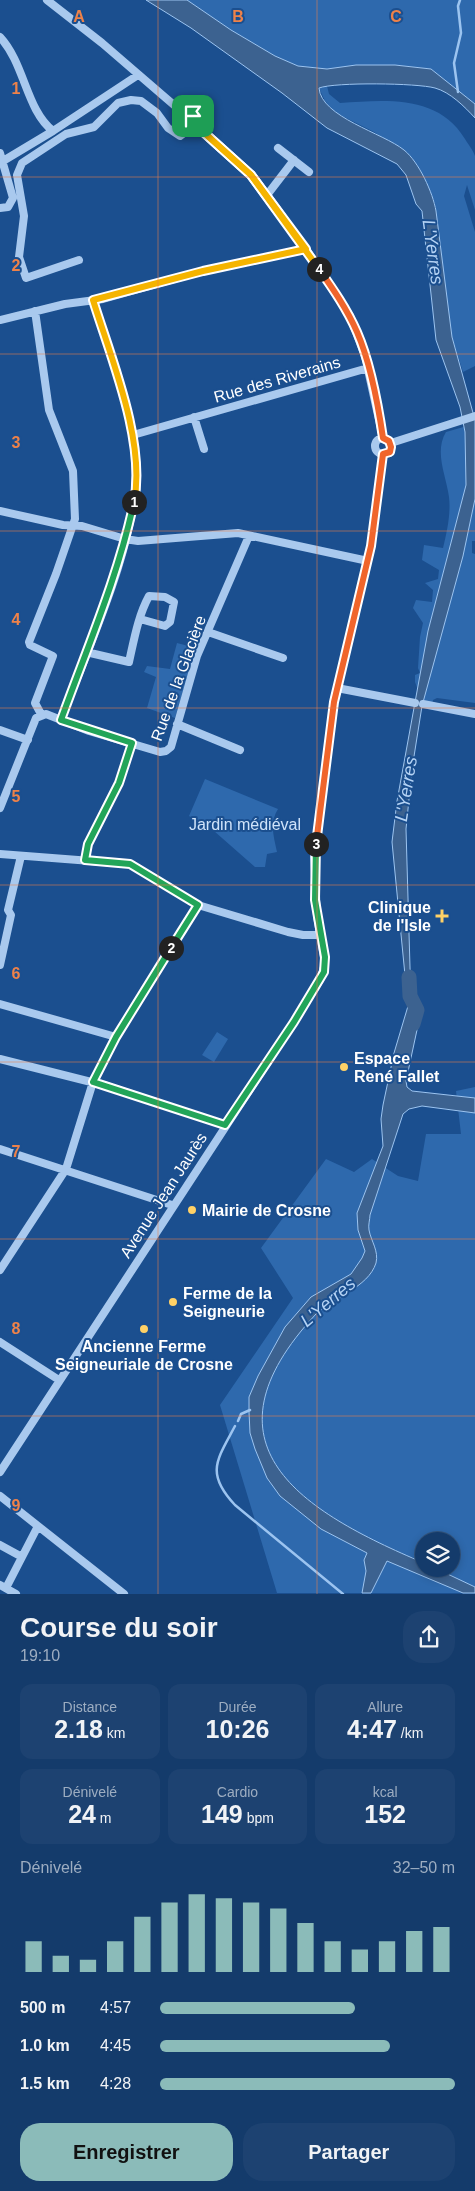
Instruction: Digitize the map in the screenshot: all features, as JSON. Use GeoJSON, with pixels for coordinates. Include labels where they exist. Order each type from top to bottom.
{"type":"FeatureCollection","features":[{"type":"Feature","properties":{"kind":"street"},"geometry":{"type":"LineString","coordinates":[[47,0],[189,118],[198,118],[201,122],[200,129]]}},
{"type":"Feature","properties":{"kind":"street"},"geometry":{"type":"LineString","coordinates":[[0,37],[18,63],[42,122],[53,131]]}},
{"type":"Feature","properties":{"kind":"street"},"geometry":{"type":"LineString","coordinates":[[0,208],[8,207],[13,198],[2,157],[53,131],[138,75]]}},
{"type":"Feature","properties":{"kind":"street"},"geometry":{"type":"LineString","coordinates":[[79,260],[26,278],[19,257],[24,216],[17,175],[22,163],[40,149],[66,134],[94,127],[118,103],[131,100],[141,101],[157,113],[174,133],[180,136],[188,130]]}},
{"type":"Feature","properties":{"kind":"street"},"geometry":{"type":"LineString","coordinates":[[188,130],[186,125],[189,118]]}},
{"type":"Feature","properties":{"kind":"street"},"geometry":{"type":"LineString","coordinates":[[188,130],[193,132],[200,129]]}},
{"type":"Feature","properties":{"kind":"street"},"geometry":{"type":"LineString","coordinates":[[200,129],[251,175],[306,249],[350,316],[358,334],[368,368],[383,438],[391,443]]}},
{"type":"Feature","properties":{"kind":"street"},"geometry":{"type":"LineString","coordinates":[[278,148],[308,172]]}},
{"type":"Feature","properties":{"kind":"street"},"geometry":{"type":"LineString","coordinates":[[267,195],[294,160]]}},
{"type":"Feature","properties":{"kind":"street"},"geometry":{"type":"LineString","coordinates":[[0,320],[93,300],[203,271],[306,249]]}},
{"type":"Feature","properties":{"kind":"street"},"geometry":{"type":"LineString","coordinates":[[61,720],[103,608],[134,498],[136,468],[133,434],[93,300]]}},
{"type":"Feature","properties":{"kind":"street"},"geometry":{"type":"LineString","coordinates":[[0,808],[36,718],[41,714],[35,704],[52,656],[29,642],[75,519],[73,471],[49,410],[35,311]]}},
{"type":"Feature","properties":{"kind":"street","name":"Rue des Riverains"},"geometry":{"type":"LineString","coordinates":[[133,434],[368,368]]}},
{"type":"Feature","properties":{"kind":"street"},"geometry":{"type":"LineString","coordinates":[[391,443],[475,416]]}},
{"type":"Feature","properties":{"kind":"street"},"geometry":{"type":"LineString","coordinates":[[194,417],[204,449]]}},
{"type":"Feature","properties":{"kind":"street"},"geometry":{"type":"LineString","coordinates":[[383,438],[376,445],[378,452],[383,454],[390,452],[391,443]]}},
{"type":"Feature","properties":{"kind":"street","name":"Avenue Jean Jaurès"},"geometry":{"type":"LineString","coordinates":[[0,1472],[320,980],[326,964],[315,900],[314,857],[337,688],[368,561],[383,454]]}},
{"type":"Feature","properties":{"kind":"street"},"geometry":{"type":"LineString","coordinates":[[0,511],[73,525],[138,541],[238,533],[368,561]]}},
{"type":"Feature","properties":{"kind":"street","name":"Rue de la Glacière"},"geometry":{"type":"LineString","coordinates":[[41,714],[46,714],[160,752],[166,751],[170,747],[197,656],[249,536]]}},
{"type":"Feature","properties":{"kind":"street"},"geometry":{"type":"LineString","coordinates":[[86,652],[129,662],[140,619],[149,596],[165,597],[174,602],[170,622],[165,626],[140,619]]}},
{"type":"Feature","properties":{"kind":"street"},"geometry":{"type":"LineString","coordinates":[[208,632],[283,658]]}},
{"type":"Feature","properties":{"kind":"street"},"geometry":{"type":"LineString","coordinates":[[337,688],[475,714]]}},
{"type":"Feature","properties":{"kind":"street"},"geometry":{"type":"LineString","coordinates":[[177,724],[240,750]]}},
{"type":"Feature","properties":{"kind":"street"},"geometry":{"type":"LineString","coordinates":[[0,730],[28,740]]}},
{"type":"Feature","properties":{"kind":"street"},"geometry":{"type":"LineString","coordinates":[[85,860],[88,844],[119,783],[132,743]]}},
{"type":"Feature","properties":{"kind":"street"},"geometry":{"type":"LineString","coordinates":[[0,854],[130,864],[198,905],[303,936],[321,935]]}},
{"type":"Feature","properties":{"kind":"street"},"geometry":{"type":"LineString","coordinates":[[0,965],[11,914],[8,910],[21,856]]}},
{"type":"Feature","properties":{"kind":"street"},"geometry":{"type":"LineString","coordinates":[[0,1270],[66,1169],[93,1082],[116,1037],[198,905]]}},
{"type":"Feature","properties":{"kind":"street"},"geometry":{"type":"LineString","coordinates":[[286,922],[288,932]]}},
{"type":"Feature","properties":{"kind":"street"},"geometry":{"type":"LineString","coordinates":[[0,1004],[116,1037]]}},
{"type":"Feature","properties":{"kind":"street"},"geometry":{"type":"LineString","coordinates":[[0,1059],[93,1082],[225,1125]]}},
{"type":"Feature","properties":{"kind":"street"},"geometry":{"type":"LineString","coordinates":[[0,1149],[66,1169],[172,1206]]}},
{"type":"Feature","properties":{"kind":"street"},"geometry":{"type":"LineString","coordinates":[[0,1342],[59,1380]]}},
{"type":"Feature","properties":{"kind":"street"},"geometry":{"type":"LineString","coordinates":[[0,1496],[124,1594]]}},
{"type":"Feature","properties":{"kind":"street"},"geometry":{"type":"LineString","coordinates":[[16,1594],[3,1587],[22,1557],[38,1526]]}},
{"type":"Feature","properties":{"kind":"street"},"geometry":{"type":"LineString","coordinates":[[0,1545],[22,1557]]}},
{"type":"Feature","properties":{"kind":"green space"},"geometry":{"type":"Polygon","coordinates":[[[187,0],[475,0],[475,104],[431,69],[395,65],[356,65],[327,69],[298,66],[275,56],[231,30],[187,0]]]}},
{"type":"Feature","properties":{"kind":"green space"},"geometry":{"type":"Polygon","coordinates":[[[327,86],[329,94],[340,103],[392,101],[425,107],[440,114],[454,124],[473,152],[475,156],[475,210],[467,185],[464,196],[475,232],[475,366],[463,372],[452,337],[435,203],[420,170],[410,156],[374,132],[334,112],[325,101],[319,88],[327,86]]]}},
{"type":"Feature","properties":{"kind":"green space"},"geometry":{"type":"Polygon","coordinates":[[[467,426],[475,430],[475,541],[472,541],[472,553],[475,554],[475,703],[437,698],[433,700],[432,705],[423,703],[415,682],[415,675],[420,673],[418,668],[423,623],[413,608],[416,600],[432,602],[433,590],[425,583],[438,579],[439,570],[422,560],[424,545],[443,548],[447,529],[449,503],[441,456],[443,440],[446,432],[467,426]]]}},
{"type":"Feature","properties":{"kind":"green space"},"geometry":{"type":"Polygon","coordinates":[[[177,643],[196,648],[175,718],[147,708],[156,677],[144,672],[147,666],[170,669],[177,643]]]}},
{"type":"Feature","properties":{"kind":"green space","name":"Jardin médiéval"},"geometry":{"type":"Polygon","coordinates":[[[205,779],[278,809],[273,825],[277,852],[267,854],[265,867],[255,867],[214,831],[189,816],[205,779]]]}},
{"type":"Feature","properties":{"kind":"green space"},"geometry":{"type":"Polygon","coordinates":[[[217,1032],[228,1039],[214,1062],[202,1055],[217,1032]]]}},
{"type":"Feature","properties":{"kind":"green space"},"geometry":{"type":"Polygon","coordinates":[[[475,1087],[475,1593],[277,1593],[220,1405],[293,1298],[261,1248],[326,1159],[354,1172],[372,1159],[398,1176],[418,1181],[426,1134],[461,1134],[456,1091],[475,1087]]]}},
{"type":"Feature","properties":{"kind":"water"},"geometry":{"type":"Polygon","coordinates":[[[146,0],[187,0],[231,30],[275,56],[298,66],[327,69],[356,65],[395,65],[431,69],[475,104],[475,118],[452,96],[441,90],[426,86],[376,84],[319,88],[322,98],[330,108],[354,124],[394,144],[410,155],[424,178],[436,211],[452,337],[475,420],[475,499],[463,556],[422,706],[412,769],[406,829],[411,1002],[420,1010],[420,1016],[406,1081],[407,1087],[412,1091],[475,1098],[475,1113],[422,1106],[409,1109],[403,1114],[370,1215],[369,1230],[377,1259],[372,1272],[358,1286],[316,1314],[281,1360],[264,1401],[264,1437],[278,1468],[304,1496],[338,1521],[379,1543],[415,1559],[415,1573],[387,1561],[371,1593],[362,1593],[366,1571],[364,1560],[367,1553],[321,1529],[280,1496],[267,1478],[250,1433],[249,1397],[258,1376],[285,1327],[311,1297],[351,1274],[365,1251],[358,1230],[357,1213],[383,1146],[381,1119],[383,1105],[394,1053],[408,1006],[392,842],[397,801],[428,631],[466,485],[465,432],[460,407],[436,340],[422,211],[416,204],[406,175],[397,164],[327,128],[282,93],[191,28],[146,0]]]}},
{"type":"Feature","properties":{"kind":"water"},"geometry":{"type":"Polygon","coordinates":[[[425,1577],[454,1577],[475,1587],[475,1593],[463,1593],[425,1577]]]}},
{"type":"Feature","properties":{"kind":"waterway"},"geometry":{"type":"LineString","coordinates":[[458,92],[454,63],[461,33],[458,6],[460,0]]}},
{"type":"Feature","properties":{"kind":"waterway","name":"L'Yerres"},"geometry":{"type":"LineString","coordinates":[[409,977],[410,996],[417,1010],[413,1024]]}},
{"type":"Feature","properties":{"kind":"waterway"},"geometry":{"type":"LineString","coordinates":[[238,1421],[241,1414],[250,1410]]}},
{"type":"Feature","properties":{"kind":"waterway"},"geometry":{"type":"LineString","coordinates":[[235,1426],[223,1448],[217,1466],[217,1475],[226,1494],[235,1505],[343,1594]]}},
{"type":"Feature","properties":{"kind":"place","name":"Clinique de l'Isle"},"geometry":{"type":"Point","coordinates":[442,916]}},
{"type":"Feature","properties":{"kind":"place","name":"Espace René Fallet"},"geometry":{"type":"Point","coordinates":[344,1067]}},
{"type":"Feature","properties":{"kind":"place","name":"Mairie de Crosne"},"geometry":{"type":"Point","coordinates":[192,1210]}},
{"type":"Feature","properties":{"kind":"place","name":"Ferme de la Seigneurie"},"geometry":{"type":"Point","coordinates":[173,1302]}},
{"type":"Feature","properties":{"kind":"place","name":"Ancienne Ferme Seigneuriale de Crosne"},"geometry":{"type":"Point","coordinates":[144,1329]}},
{"type":"Feature","properties":{"kind":"route"},"geometry":{"type":"LineString","coordinates":[[193,116],[187,120],[186,128],[190,132],[196,132],[200,129],[209,136],[251,175],[267,195],[306,249],[350,316],[358,334],[368,368],[383,438],[391,443],[390,452],[383,454],[371,546],[363,587],[334,702],[314,857],[316,916],[326,964],[320,980],[294,1022],[225,1125],[190,1112],[93,1082],[116,1037],[198,905],[130,864],[85,860],[88,844],[119,783],[132,743],[89,731],[61,720],[103,608],[126,535],[134,498],[136,468],[133,434],[93,300],[248,260],[306,249],[251,175],[200,129],[201,122],[193,116]]}}]}
